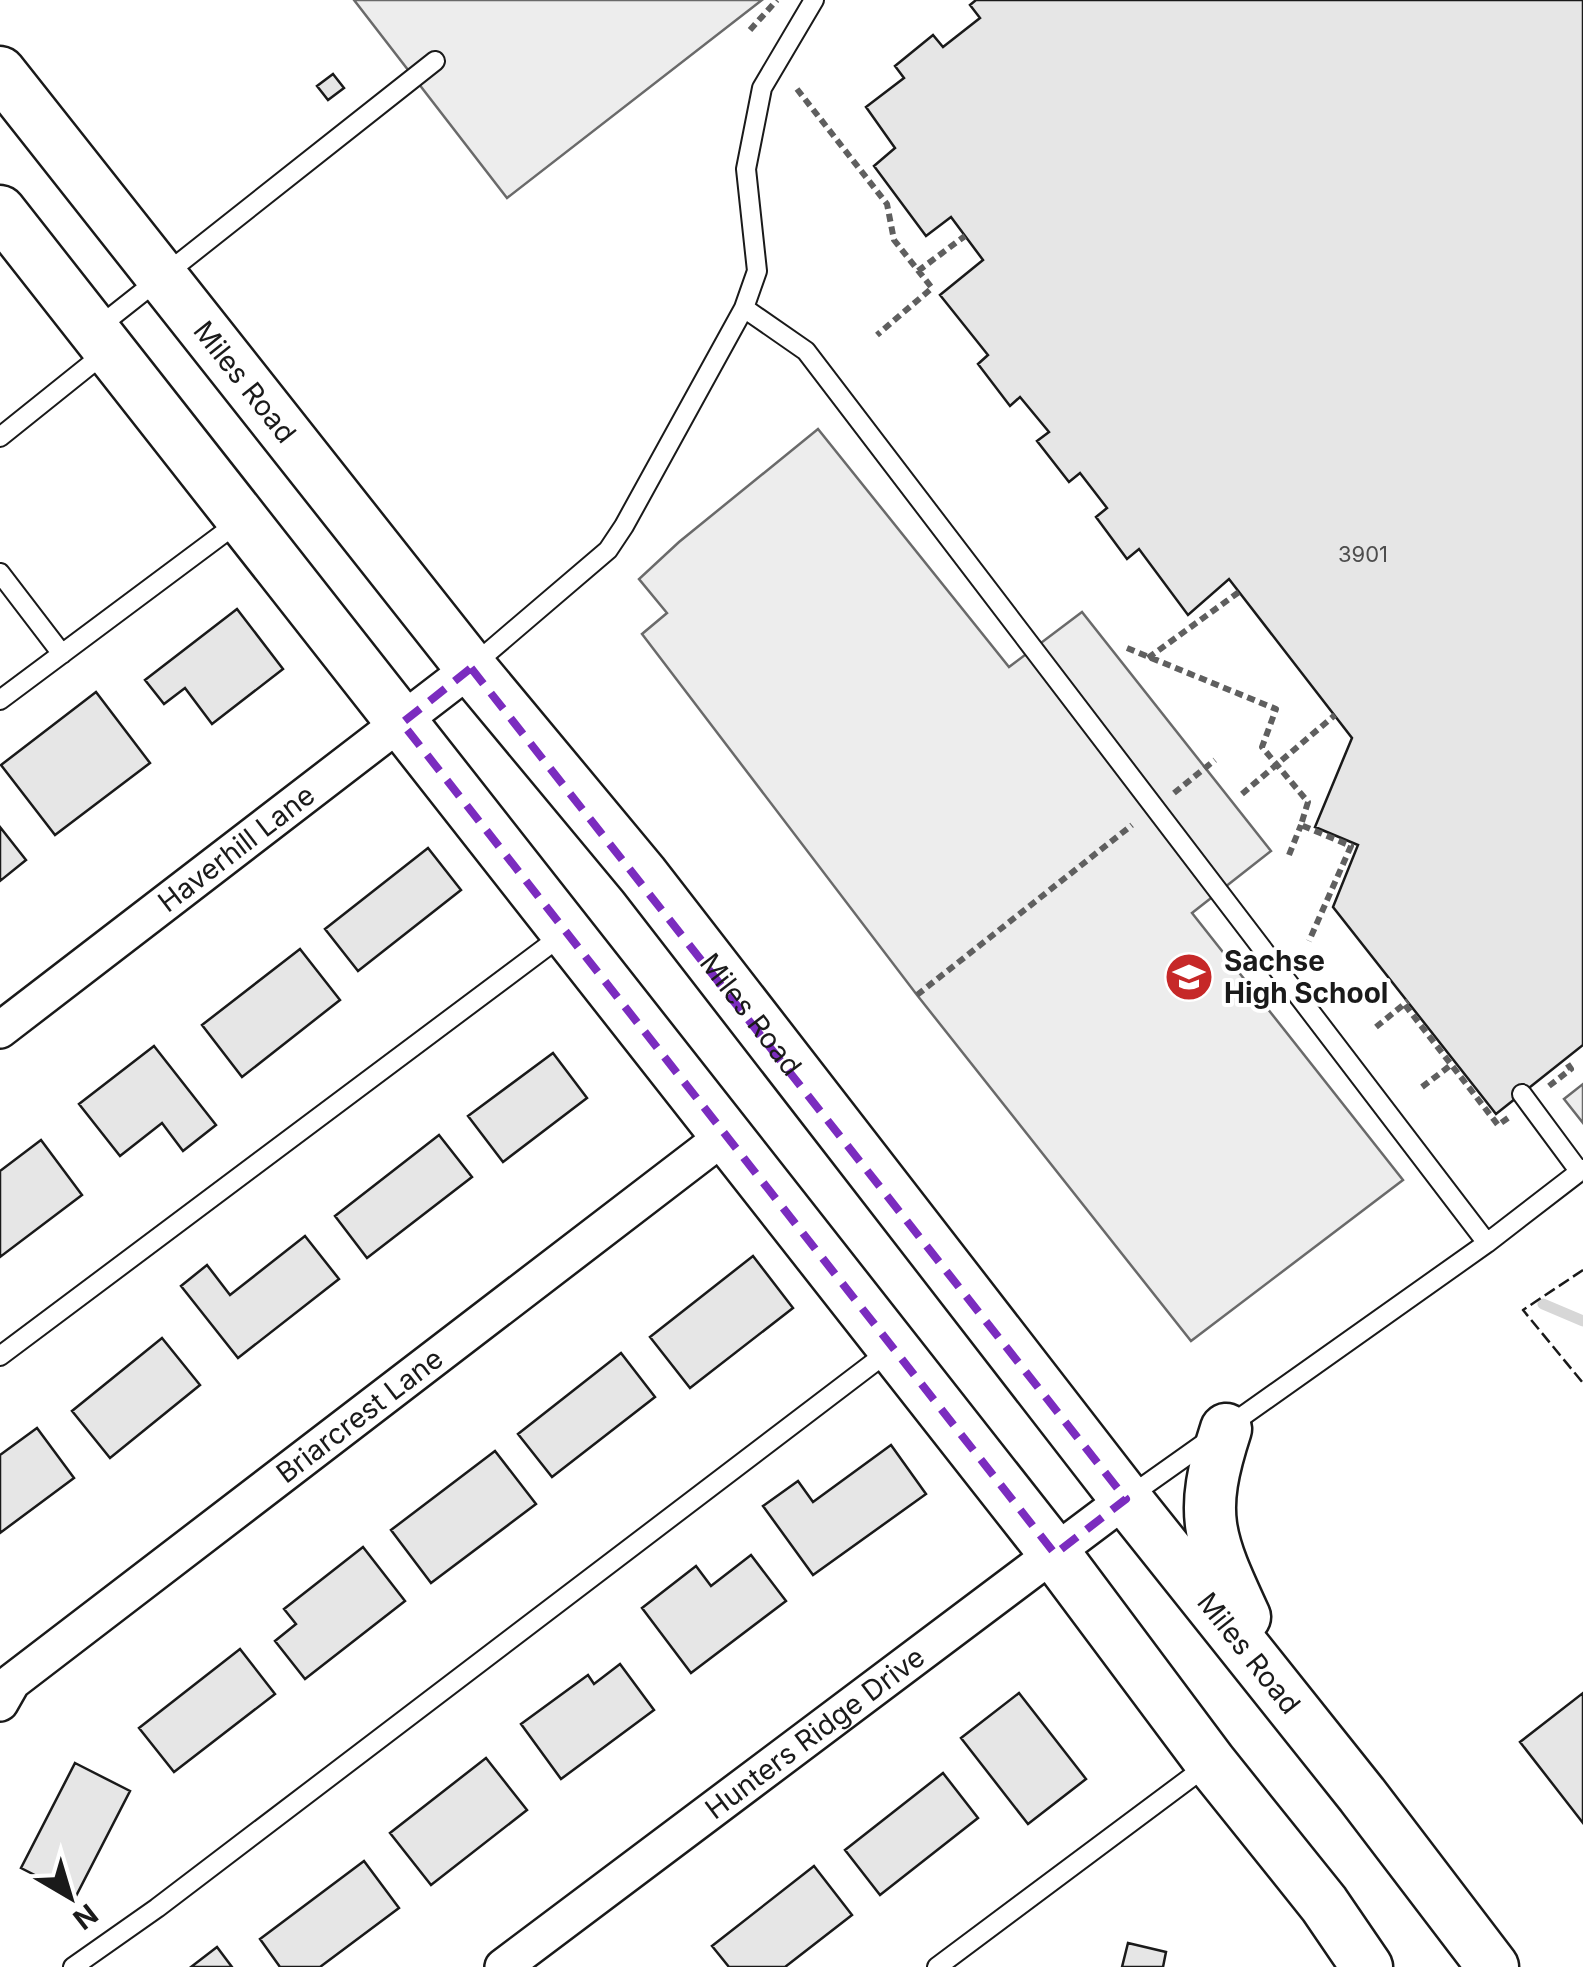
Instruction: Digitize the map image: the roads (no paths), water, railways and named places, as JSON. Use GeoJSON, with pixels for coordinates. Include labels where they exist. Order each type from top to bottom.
{"type":"FeatureCollection","features":[{"type":"Feature","properties":{"kind":"main road","name":"Miles Road"},"geometry":{"type":"LineString","coordinates":[[0,72],[471,668],[642,875],[1493,1967]]}},
{"type":"Feature","properties":{"kind":"main road"},"geometry":{"type":"LineString","coordinates":[[0,211],[894,1347],[1211,1763],[1324,1904],[1367,1967]]}},
{"type":"Feature","properties":{"kind":"main road"},"geometry":{"type":"LineString","coordinates":[[1226,1429],[1212,1474],[1208,1506],[1216,1555],[1282,1694]]}},
{"type":"Feature","properties":{"kind":"street","name":"Haverhill Lane"},"geometry":{"type":"LineString","coordinates":[[0,1030],[471,668]]}},
{"type":"Feature","properties":{"kind":"street","name":"Briarcrest Lane"},"geometry":{"type":"LineString","coordinates":[[0,1703],[12,1682],[727,1134]]}},
{"type":"Feature","properties":{"kind":"street","name":"Hunters Ridge Drive"},"geometry":{"type":"LineString","coordinates":[[503,1967],[1126,1498]]}},
{"type":"Feature","properties":{"kind":"lane"},"geometry":{"type":"LineString","coordinates":[[471,668],[608,550],[744,308],[757,271],[746,169],[762,88],[814,0]]}},
{"type":"Feature","properties":{"kind":"lane"},"geometry":{"type":"LineString","coordinates":[[0,437],[161,278],[435,61]]}},
{"type":"Feature","properties":{"kind":"lane"},"geometry":{"type":"LineString","coordinates":[[744,308],[806,351],[1487,1243]]}},
{"type":"Feature","properties":{"kind":"lane"},"geometry":{"type":"LineString","coordinates":[[0,700],[242,519]]}},
{"type":"Feature","properties":{"kind":"lane"},"geometry":{"type":"LineString","coordinates":[[0,574],[62,654]]}},
{"type":"Feature","properties":{"kind":"lane"},"geometry":{"type":"LineString","coordinates":[[0,1356],[566,932]]}},
{"type":"Feature","properties":{"kind":"lane"},"geometry":{"type":"LineString","coordinates":[[1126,1498],[1487,1243],[1581,1170],[1525,1098]]}},
{"type":"Feature","properties":{"kind":"lane"},"geometry":{"type":"LineString","coordinates":[[74,1967],[173,1896],[894,1347]]}},
{"type":"Feature","properties":{"kind":"lane"},"geometry":{"type":"LineString","coordinates":[[937,1967],[1211,1763]]}},
{"type":"Feature","properties":{"kind":"waterway"},"geometry":{"type":"LineString","coordinates":[[1543,1304],[1583,1321]]}},
{"type":"Feature","properties":{"kind":"place","name":"Sachse High School"},"geometry":{"type":"Point","coordinates":[1189,977]}}]}
